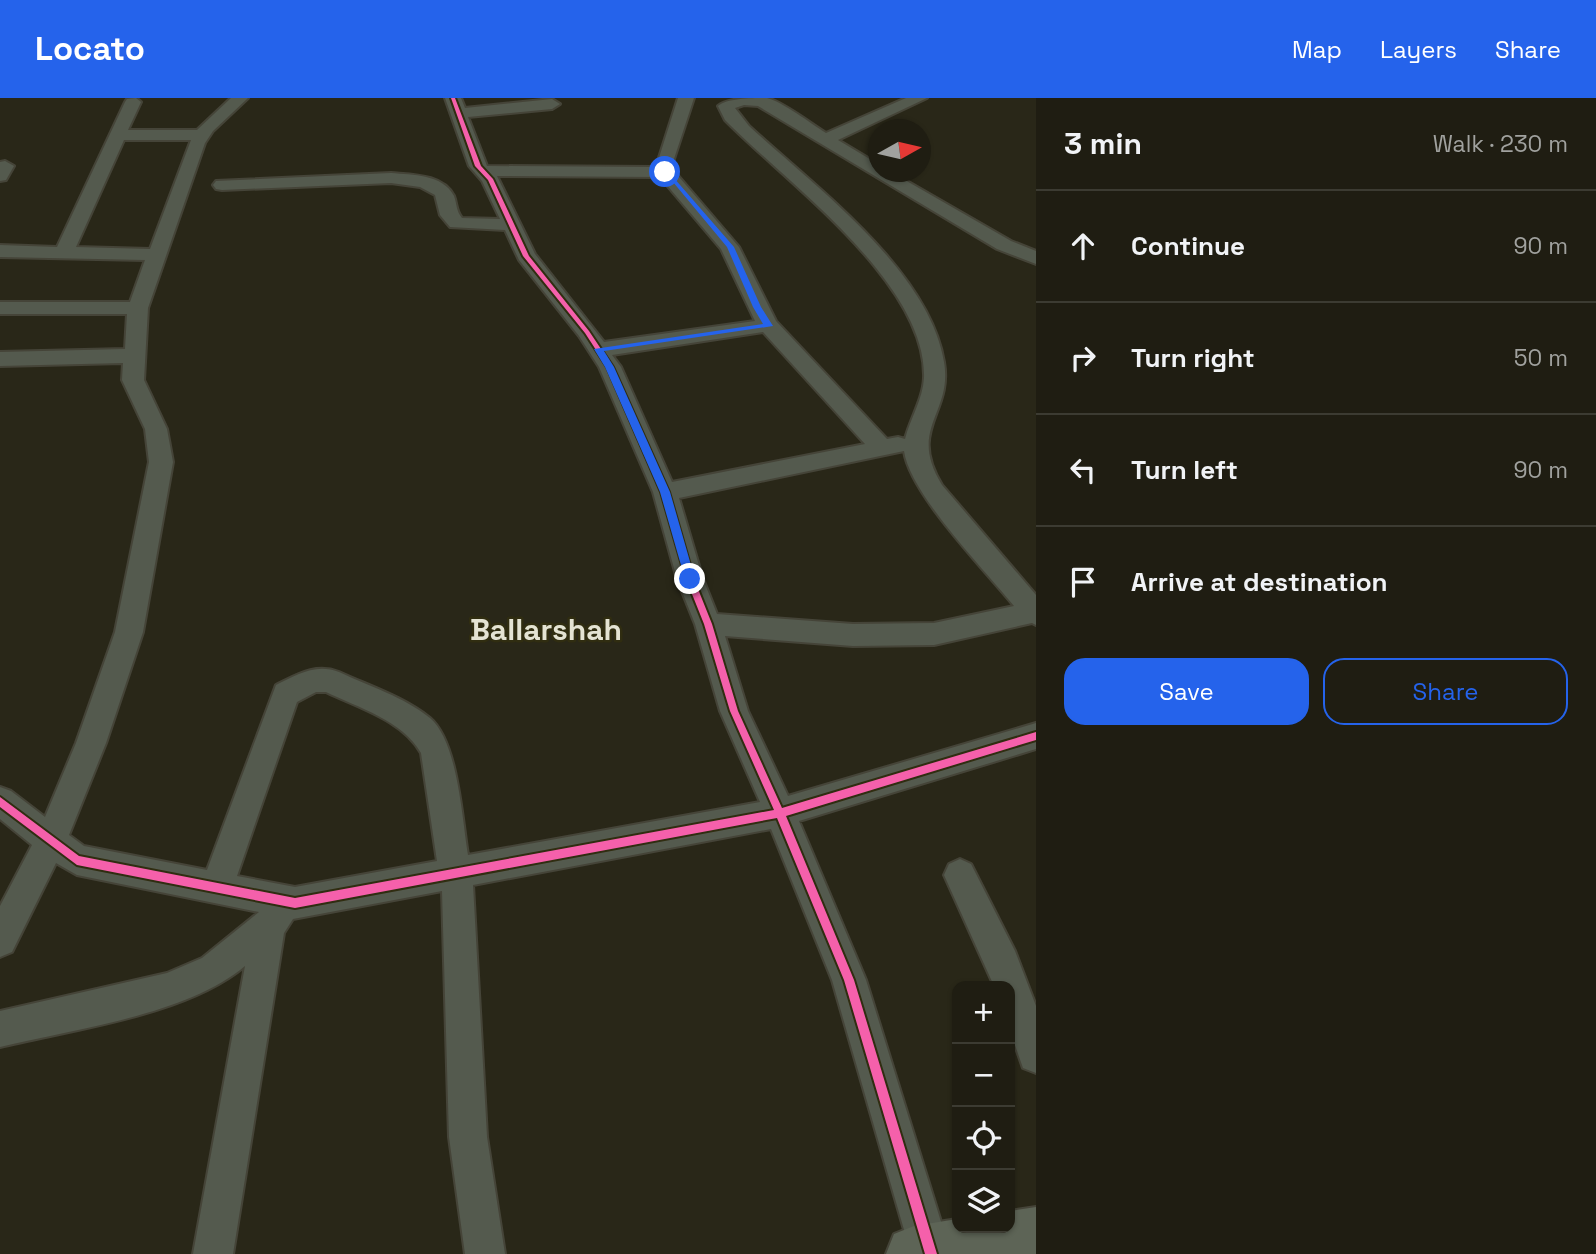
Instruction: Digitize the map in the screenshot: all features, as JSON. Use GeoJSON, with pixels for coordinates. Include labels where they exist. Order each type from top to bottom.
{"type":"FeatureCollection","features":[{"type":"Feature","properties":{"kind":"main road"},"geometry":{"type":"LineString","coordinates":[[925,1253],[1036,1234]]}},
{"type":"Feature","properties":{"kind":"street"},"geometry":{"type":"LineString","coordinates":[[0,940],[51,841],[91,743],[128,632],[162,462],[156,429],[132,380],[138,308],[201,135],[240,98]]}},
{"type":"Feature","properties":{"kind":"street"},"geometry":{"type":"LineString","coordinates":[[686,98],[664,162],[665,172],[730,247],[768,326],[883,449]]}},
{"type":"Feature","properties":{"kind":"street"},"geometry":{"type":"LineString","coordinates":[[825,139],[919,98]]}},
{"type":"Feature","properties":{"kind":"street"},"geometry":{"type":"LineString","coordinates":[[708,624],[853,635],[934,634],[1035,613],[933,491],[920,469],[914,441],[934,388],[936,373],[924,332],[892,272],[876,252],[731,117],[725,101],[745,99],[763,102],[868,165]]}},
{"type":"Feature","properties":{"kind":"street"},"geometry":{"type":"LineString","coordinates":[[64,252],[133,102]]}},
{"type":"Feature","properties":{"kind":"street"},"geometry":{"type":"LineString","coordinates":[[552,104],[456,106],[482,171],[490,179],[526,256],[610,367],[665,492],[690,579],[708,624],[734,711],[780,813],[849,980],[925,1253]]}},
{"type":"Feature","properties":{"kind":"street"},"geometry":{"type":"LineString","coordinates":[[118,135],[201,135]]}},
{"type":"Feature","properties":{"kind":"street"},"geometry":{"type":"LineString","coordinates":[[482,171],[665,172]]}},
{"type":"Feature","properties":{"kind":"street"},"geometry":{"type":"LineString","coordinates":[[222,185],[391,178],[408,180],[428,183],[441,189],[446,200],[446,210],[457,223],[511,225]]}},
{"type":"Feature","properties":{"kind":"street"},"geometry":{"type":"LineString","coordinates":[[896,182],[1003,245],[1036,258]]}},
{"type":"Feature","properties":{"kind":"street"},"geometry":{"type":"LineString","coordinates":[[0,251],[157,256]]}},
{"type":"Feature","properties":{"kind":"street"},"geometry":{"type":"LineString","coordinates":[[0,308],[138,308]]}},
{"type":"Feature","properties":{"kind":"street"},"geometry":{"type":"LineString","coordinates":[[598,349],[768,326]]}},
{"type":"Feature","properties":{"kind":"street"},"geometry":{"type":"LineString","coordinates":[[0,359],[133,356]]}},
{"type":"Feature","properties":{"kind":"street"},"geometry":{"type":"LineString","coordinates":[[665,492],[914,441]]}},
{"type":"Feature","properties":{"kind":"street"},"geometry":{"type":"LineString","coordinates":[[215,888],[286,694],[313,680],[329,680],[404,716],[422,729],[435,751],[457,873],[468,1137],[485,1254]]}},
{"type":"Feature","properties":{"kind":"street"},"geometry":{"type":"LineString","coordinates":[[0,1029],[168,990],[214,970],[282,913],[457,873],[780,813],[1036,736]]}},
{"type":"Feature","properties":{"kind":"street"},"geometry":{"type":"LineString","coordinates":[[0,801],[77,860],[215,888],[282,913]]}},
{"type":"Feature","properties":{"kind":"street"},"geometry":{"type":"LineString","coordinates":[[960,875],[1003,963],[1036,1055]]}},
{"type":"Feature","properties":{"kind":"street"},"geometry":{"type":"LineString","coordinates":[[213,1254],[282,913]]}},
{"type":"Feature","properties":{"kind":"cycle path"},"geometry":{"type":"LineString","coordinates":[[453,98],[478,166],[490,179],[526,256],[587,332],[610,367],[665,492],[690,579],[708,624],[734,711],[780,813],[849,980],[931,1254]]}},
{"type":"Feature","properties":{"kind":"cycle path"},"geometry":{"type":"LineString","coordinates":[[0,801],[77,860],[295,903],[780,813],[1036,736]]}},
{"type":"Feature","properties":{"kind":"district","name":"Ballarshah"},"geometry":{"type":"Point","coordinates":[546,629]}},
{"type":"Feature","properties":{"kind":"route"},"geometry":{"type":"LineString","coordinates":[[665,172],[730,247],[768,326],[598,349],[610,367],[665,492],[690,579]]}}]}
